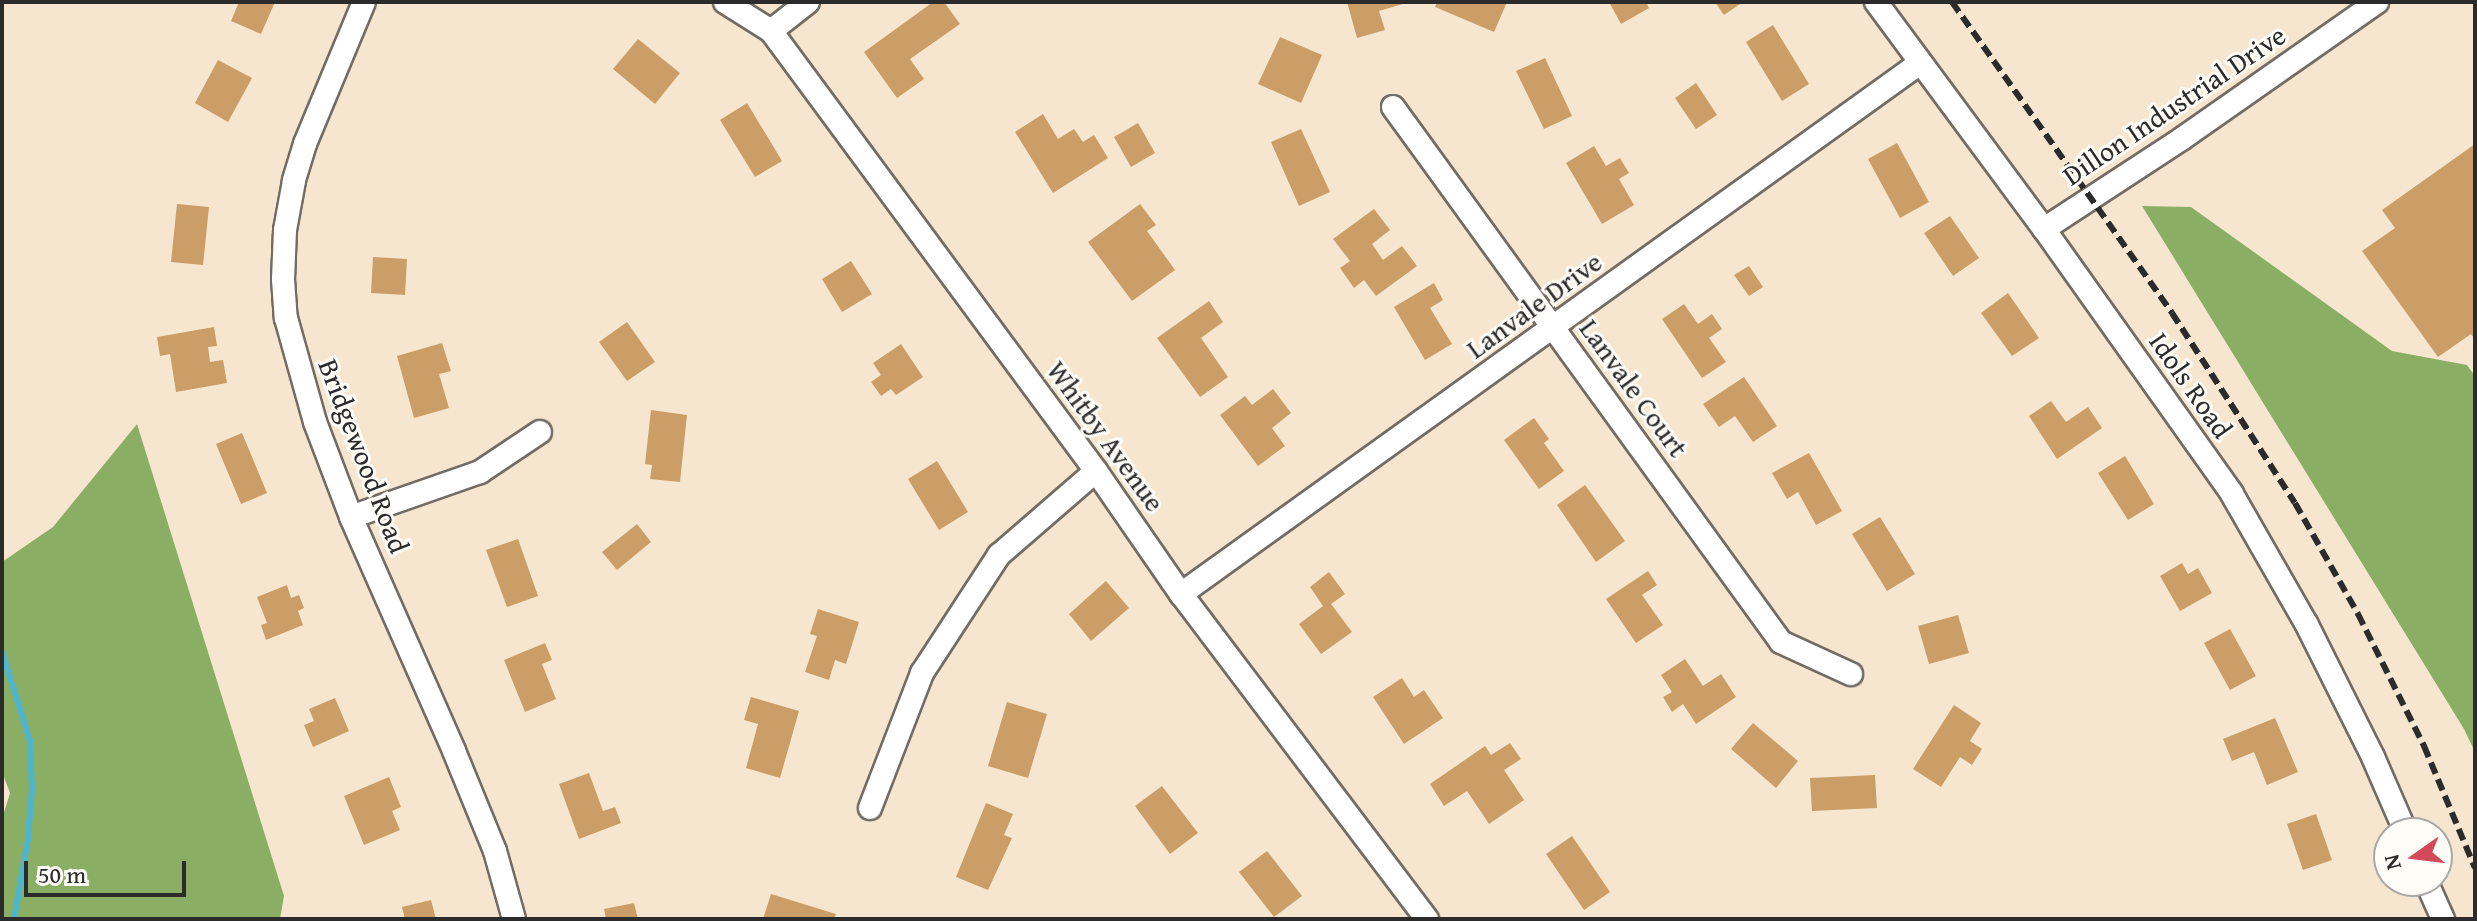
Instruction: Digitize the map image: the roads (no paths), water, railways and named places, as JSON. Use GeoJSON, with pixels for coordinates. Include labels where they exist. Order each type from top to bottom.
{"type":"FeatureCollection","features":[{"type":"Feature","properties":{"kind":"street","name":"Bridgewood Road"},"geometry":{"type":"LineString","coordinates":[[364,2],[305,144],[294,181],[285,230],[283,279],[294,357],[351,517],[495,851],[514,919]]}},
{"type":"Feature","properties":{"kind":"street","name":"Whitby Avenue"},"geometry":{"type":"LineString","coordinates":[[725,2],[771,31],[1096,471],[1181,594],[1427,919]]}},
{"type":"Feature","properties":{"kind":"street"},"geometry":{"type":"LineString","coordinates":[[771,31],[808,2]]}},
{"type":"Feature","properties":{"kind":"street","name":"Idols Road"},"geometry":{"type":"LineString","coordinates":[[1876,2],[2044,229],[2232,494],[2306,623],[2373,757],[2399,817]]}},
{"type":"Feature","properties":{"kind":"street","name":"Dillon Industrial Drive"},"geometry":{"type":"LineString","coordinates":[[2044,229],[2183,138],[2377,2]]}},
{"type":"Feature","properties":{"kind":"street","name":"Lanvale Drive"},"geometry":{"type":"LineString","coordinates":[[1181,594],[1920,63]]}},
{"type":"Feature","properties":{"kind":"street","name":"Lanvale Court"},"geometry":{"type":"LineString","coordinates":[[1393,107],[1781,642],[1851,674]]}},
{"type":"Feature","properties":{"kind":"street"},"geometry":{"type":"LineString","coordinates":[[351,517],[480,472],[540,432]]}},
{"type":"Feature","properties":{"kind":"street"},"geometry":{"type":"LineString","coordinates":[[870,808],[922,673],[999,555],[1096,471]]}},
{"type":"Feature","properties":{"kind":"street"},"geometry":{"type":"LineString","coordinates":[[2433,897],[2443,919]]}},
{"type":"Feature","properties":{"kind":"waterway"},"geometry":{"type":"LineString","coordinates":[[2,652],[30,741],[32,789],[28,839],[14,919]]}},
{"type":"Feature","properties":{"kind":"railway"},"geometry":{"type":"LineString","coordinates":[[1952,2],[2172,313],[2295,503],[2358,614],[2424,746],[2475,868]]}}]}
